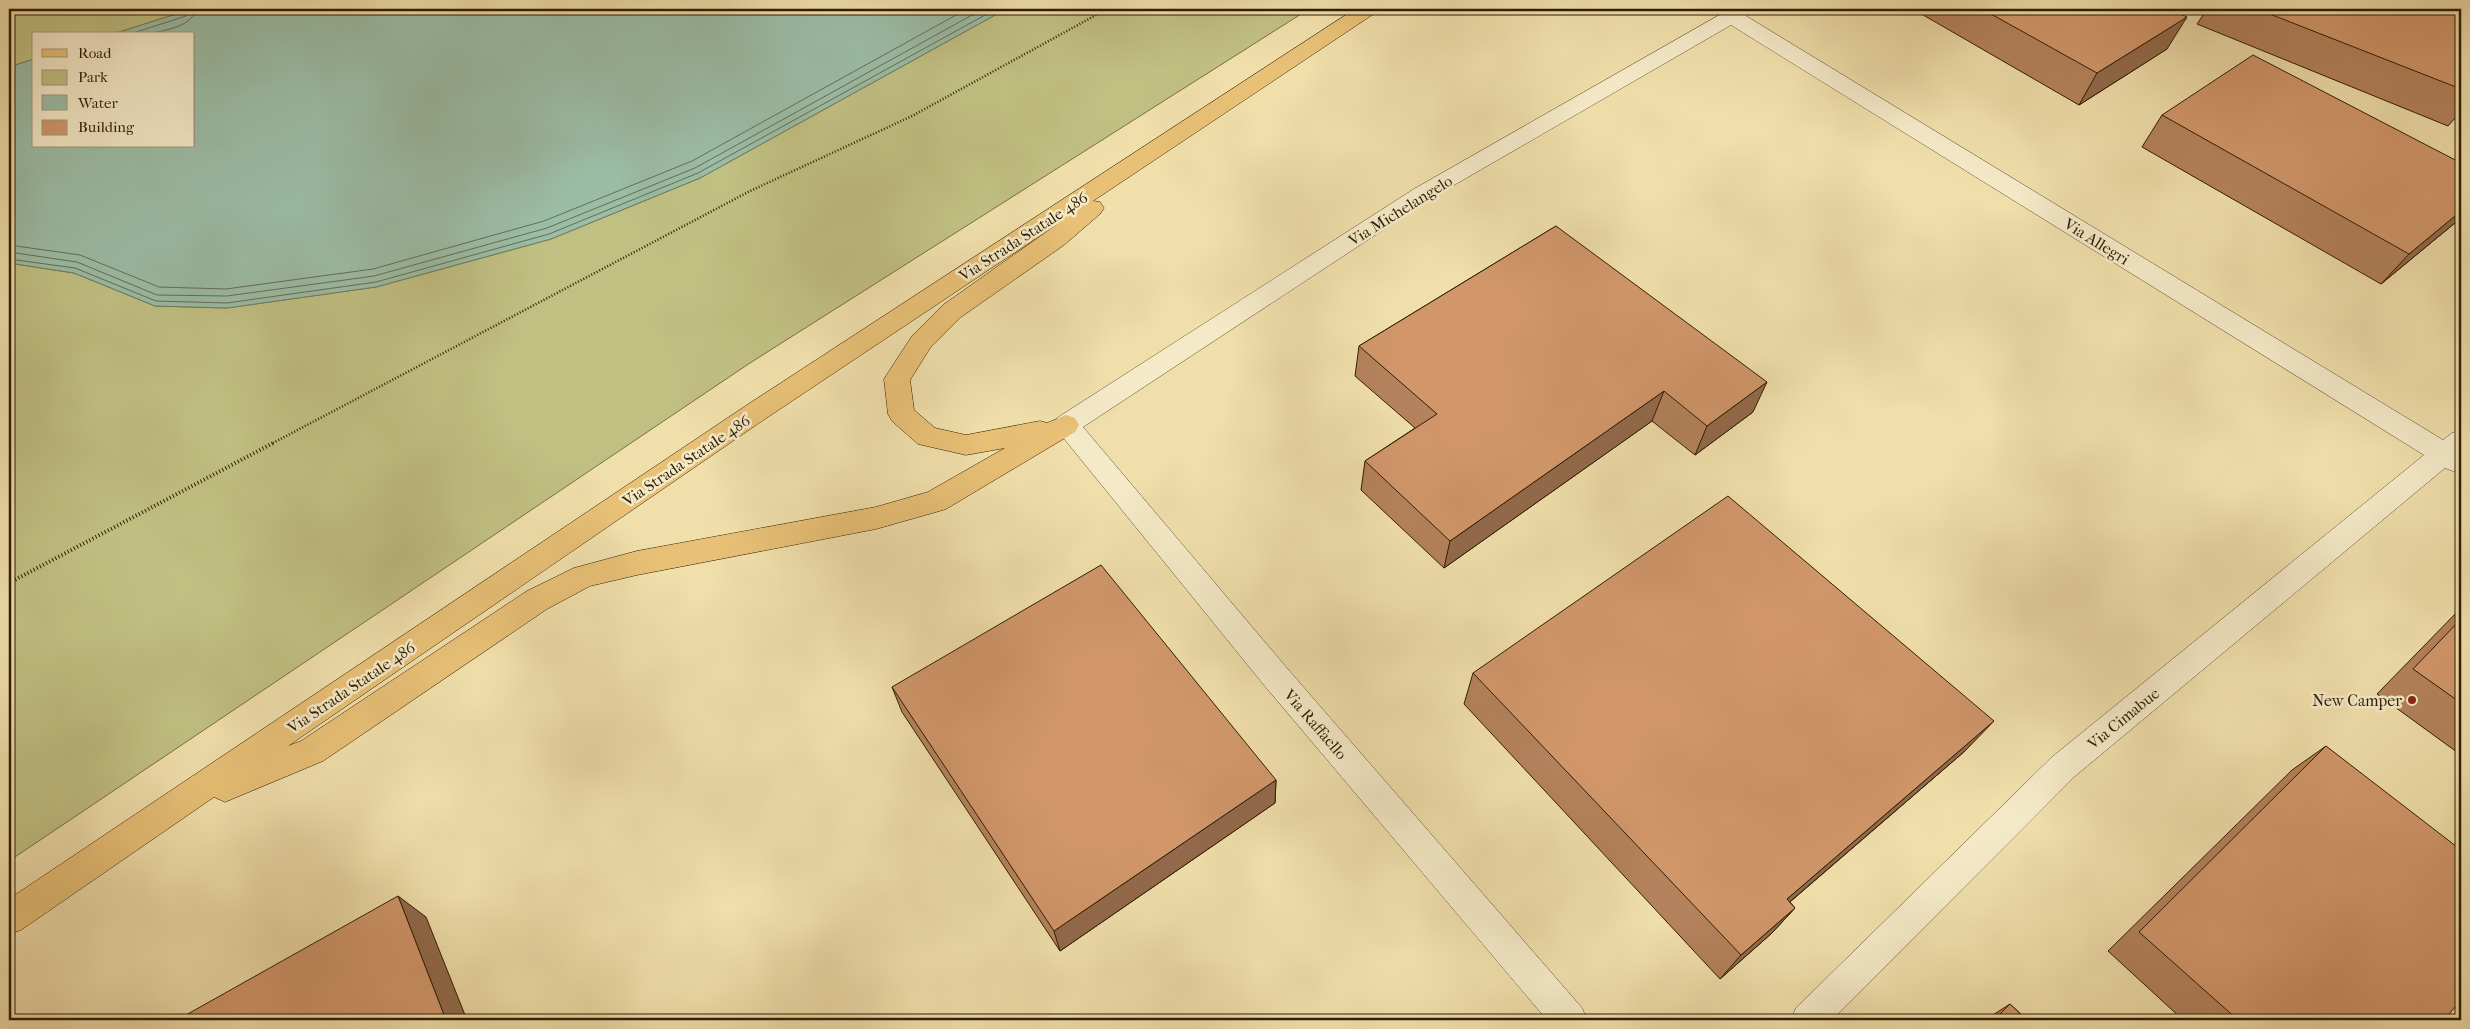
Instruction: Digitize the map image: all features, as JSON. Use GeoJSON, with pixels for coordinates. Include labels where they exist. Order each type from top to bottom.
{"type":"FeatureCollection","features":[{"type":"Feature","properties":{"kind":"main road","name":"Via Strada Statale 486"},"geometry":{"type":"LineString","coordinates":[[9,918],[753,414],[1368,9]]}},
{"type":"Feature","properties":{"kind":"main road"},"geometry":{"type":"LineString","coordinates":[[1066,425],[966,445],[927,437],[901,414],[898,379],[921,342],[952,311],[1056,238],[1169,140]]}},
{"type":"Feature","properties":{"kind":"main road"},"geometry":{"type":"LineString","coordinates":[[173,808],[312,751],[537,600],[584,576],[637,563],[876,518],[936,501],[1066,425]]}},
{"type":"Feature","properties":{"kind":"street","name":"Via Michelangelo"},"geometry":{"type":"LineString","coordinates":[[1066,425],[1422,194],[1738,13]]}},
{"type":"Feature","properties":{"kind":"street","name":"Via Allegri"},"geometry":{"type":"LineString","coordinates":[[1738,13],[2456,453]]}},
{"type":"Feature","properties":{"kind":"street","name":"Via Raffaello"},"geometry":{"type":"LineString","coordinates":[[1066,425],[1275,676],[1570,1020]]}},
{"type":"Feature","properties":{"kind":"street","name":"Via Cimabue"},"geometry":{"type":"LineString","coordinates":[[1808,1020],[2063,767],[2456,453]]}},
{"type":"Feature","properties":{"kind":"path"},"geometry":{"type":"LineString","coordinates":[[9,583],[750,191],[912,116],[1107,9]]}},
{"type":"Feature","properties":{"kind":"green space"},"geometry":{"type":"Polygon","coordinates":[[[9,9],[192,9],[119,32],[32,32],[32,60],[9,67],[9,9]]]}},
{"type":"Feature","properties":{"kind":"green space"},"geometry":{"type":"Polygon","coordinates":[[[1006,9],[1309,9],[750,363],[9,861],[9,263],[74,273],[155,306],[227,308],[376,287],[551,239],[700,178],[1006,9]]]}},
{"type":"Feature","properties":{"kind":"water"},"geometry":{"type":"Polygon","coordinates":[[[192,9],[1006,9],[700,178],[551,239],[376,287],[227,308],[155,306],[74,273],[9,263],[9,67],[32,60],[32,148],[195,148],[195,32],[119,32],[192,9]]]}},
{"type":"Feature","properties":{"kind":"building"},"geometry":{"type":"Polygon","coordinates":[[[1982,9],[2170,9],[2187,17],[2097,73],[1982,9]]]}},
{"type":"Feature","properties":{"kind":"building"},"geometry":{"type":"Polygon","coordinates":[[[2257,9],[2461,9],[2461,89],[2257,9]]]}},
{"type":"Feature","properties":{"kind":"building"},"geometry":{"type":"Polygon","coordinates":[[[2253,55],[2461,163],[2461,211],[2409,254],[2162,115],[2253,55]]]}},
{"type":"Feature","properties":{"kind":"building"},"geometry":{"type":"Polygon","coordinates":[[[1556,226],[1767,382],[1707,426],[1664,391],[1450,541],[1365,461],[1437,414],[1359,346],[1556,226]]]}},
{"type":"Feature","properties":{"kind":"building"},"geometry":{"type":"Polygon","coordinates":[[[1728,496],[1994,721],[1787,899],[1795,908],[1741,955],[1473,673],[1728,496]]]}},
{"type":"Feature","properties":{"kind":"building"},"geometry":{"type":"Polygon","coordinates":[[[1101,565],[1276,780],[1054,931],[892,687],[1101,565]]]}},
{"type":"Feature","properties":{"kind":"building"},"geometry":{"type":"Polygon","coordinates":[[[2461,619],[2461,703],[2413,669],[2461,619]]]}},
{"type":"Feature","properties":{"kind":"building"},"geometry":{"type":"Polygon","coordinates":[[[2326,746],[2461,850],[2461,1000],[2444,1020],[2238,1020],[2139,932],[2326,746]]]}},
{"type":"Feature","properties":{"kind":"building"},"geometry":{"type":"Polygon","coordinates":[[[398,896],[446,1020],[177,1020],[398,896]]]}},
{"type":"Feature","properties":{"kind":"building"},"geometry":{"type":"Polygon","coordinates":[[[2010,1004],[2027,1020],[1994,1020],[2010,1004]]]}},
{"type":"Feature","properties":{"kind":"place","name":"New Camper"},"geometry":{"type":"Point","coordinates":[2412,700]}}]}
